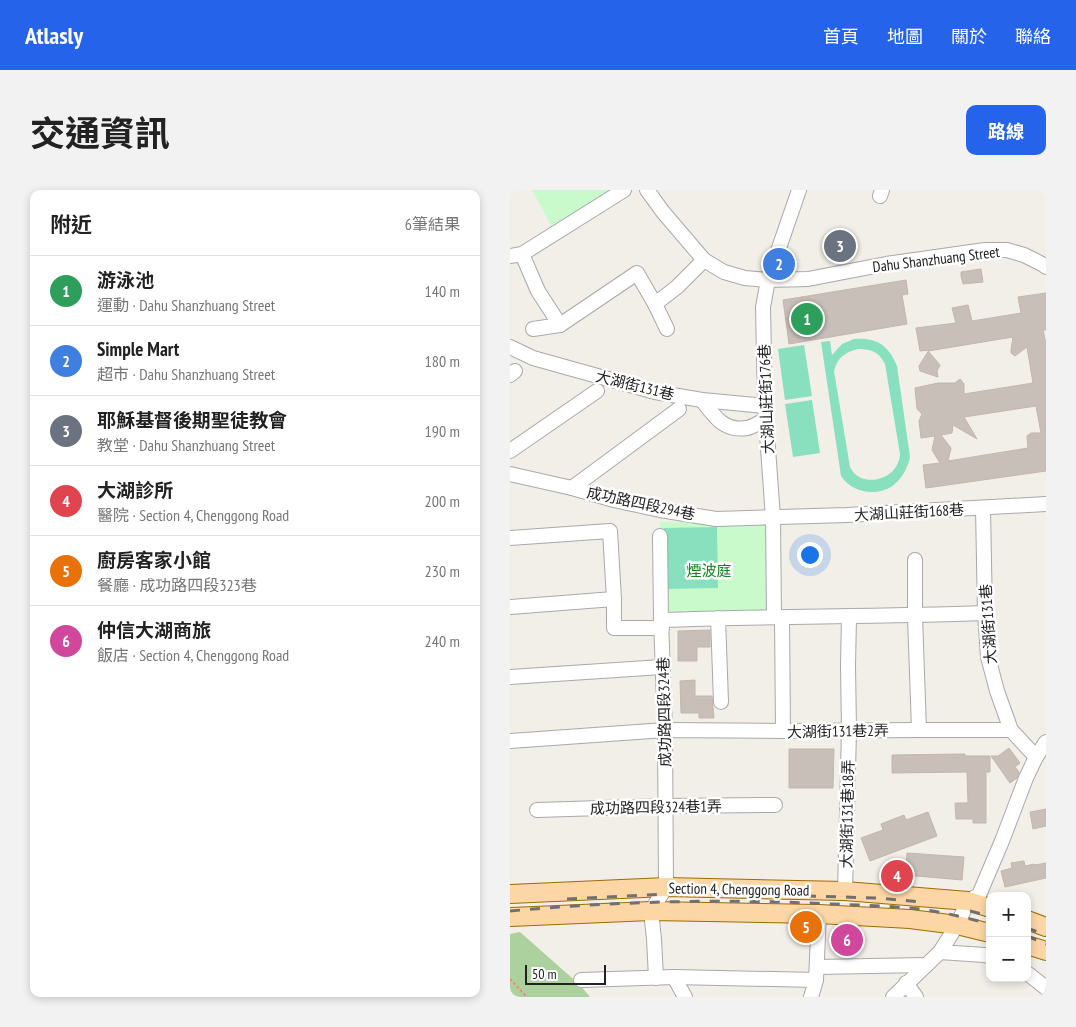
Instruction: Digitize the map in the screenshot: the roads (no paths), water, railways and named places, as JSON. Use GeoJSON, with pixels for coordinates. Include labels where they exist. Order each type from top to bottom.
{"type":"FeatureCollection","features":[{"type":"Feature","properties":{"kind":"main road","name":"Section 4, Chenggong Road"},"geometry":{"type":"LineString","coordinates":[[510,894],[666,887],[845,891],[968,901],[986,907]]}},
{"type":"Feature","properties":{"kind":"main road","name":"Section 4, Chenggong Road"},"geometry":{"type":"LineString","coordinates":[[510,917],[651,912],[819,914],[910,919],[957,925],[986,932]]}},
{"type":"Feature","properties":{"kind":"main road"},"geometry":{"type":"LineString","coordinates":[[1031,921],[1046,927]]}},
{"type":"Feature","properties":{"kind":"main road"},"geometry":{"type":"LineString","coordinates":[[1031,946],[1046,952]]}},
{"type":"Feature","properties":{"kind":"street"},"geometry":{"type":"LineString","coordinates":[[560,325],[516,255],[624,190]]}},
{"type":"Feature","properties":{"kind":"street","name":"Dahu Shanzhuang Street"},"geometry":{"type":"LineString","coordinates":[[647,190],[704,260],[724,272],[745,278],[768,280],[808,279],[886,264],[985,250],[1015,252],[1046,267]]}},
{"type":"Feature","properties":{"kind":"street"},"geometry":{"type":"LineString","coordinates":[[768,280],[799,190]]}},
{"type":"Feature","properties":{"kind":"street"},"geometry":{"type":"LineString","coordinates":[[654,304],[677,287],[704,260]]}},
{"type":"Feature","properties":{"kind":"street"},"geometry":{"type":"LineString","coordinates":[[533,329],[560,325],[637,273],[667,329]]}},
{"type":"Feature","properties":{"kind":"street","name":"大湖山莊街176巷"},"geometry":{"type":"LineString","coordinates":[[768,280],[763,307],[765,412],[773,518]]}},
{"type":"Feature","properties":{"kind":"street","name":"大湖街131巷"},"geometry":{"type":"LineString","coordinates":[[510,347],[533,358],[654,392],[765,412]]}},
{"type":"Feature","properties":{"kind":"street"},"geometry":{"type":"LineString","coordinates":[[510,451],[597,391]]}},
{"type":"Feature","properties":{"kind":"street"},"geometry":{"type":"LineString","coordinates":[[702,400],[715,418],[730,428],[748,428],[765,412]]}},
{"type":"Feature","properties":{"kind":"street"},"geometry":{"type":"LineString","coordinates":[[572,488],[679,409]]}},
{"type":"Feature","properties":{"kind":"street","name":"成功路四段294巷"},"geometry":{"type":"LineString","coordinates":[[510,474],[614,500],[707,518],[773,518]]}},
{"type":"Feature","properties":{"kind":"street","name":"大湖山莊街168巷"},"geometry":{"type":"LineString","coordinates":[[773,518],[847,516],[1046,504]]}},
{"type":"Feature","properties":{"kind":"street","name":"大湖街131巷"},"geometry":{"type":"LineString","coordinates":[[983,508],[985,613],[988,657],[996,691],[1010,730],[1036,757]]}},
{"type":"Feature","properties":{"kind":"street"},"geometry":{"type":"LineString","coordinates":[[773,518],[783,731]]}},
{"type":"Feature","properties":{"kind":"street"},"geometry":{"type":"LineString","coordinates":[[510,538],[610,531],[614,628],[718,618],[915,616],[985,613]]}},
{"type":"Feature","properties":{"kind":"street","name":"成功路四段324巷"},"geometry":{"type":"LineString","coordinates":[[660,536],[665,730],[666,887]]}},
{"type":"Feature","properties":{"kind":"street"},"geometry":{"type":"LineString","coordinates":[[915,560],[919,730]]}},
{"type":"Feature","properties":{"kind":"street"},"geometry":{"type":"LineString","coordinates":[[510,607],[614,600]]}},
{"type":"Feature","properties":{"kind":"street","name":"大湖街131巷18弄"},"geometry":{"type":"LineString","coordinates":[[845,891],[849,617]]}},
{"type":"Feature","properties":{"kind":"street"},"geometry":{"type":"LineString","coordinates":[[718,618],[721,702]]}},
{"type":"Feature","properties":{"kind":"street"},"geometry":{"type":"LineString","coordinates":[[510,677],[662,667]]}},
{"type":"Feature","properties":{"kind":"street","name":"大湖街131巷2弄"},"geometry":{"type":"LineString","coordinates":[[510,742],[665,730],[1010,730]]}},
{"type":"Feature","properties":{"kind":"street"},"geometry":{"type":"LineString","coordinates":[[892,997],[940,952],[957,925],[968,901],[979,895],[1026,778],[1046,742]]}},
{"type":"Feature","properties":{"kind":"street","name":"成功路四段324巷1弄"},"geometry":{"type":"LineString","coordinates":[[537,810],[775,805]]}},
{"type":"Feature","properties":{"kind":"street"},"geometry":{"type":"LineString","coordinates":[[656,978],[651,912],[666,887]]}},
{"type":"Feature","properties":{"kind":"street"},"geometry":{"type":"LineString","coordinates":[[811,997],[817,974],[819,914]]}},
{"type":"Feature","properties":{"kind":"street"},"geometry":{"type":"LineString","coordinates":[[940,952],[986,955]]}},
{"type":"Feature","properties":{"kind":"street"},"geometry":{"type":"LineString","coordinates":[[581,980],[817,974],[925,965]]}},
{"type":"Feature","properties":{"kind":"street"},"geometry":{"type":"LineString","coordinates":[[674,977],[685,997]]}},
{"type":"Feature","properties":{"kind":"street"},"geometry":{"type":"LineString","coordinates":[[1031,977],[1046,988]]}},
{"type":"Feature","properties":{"kind":"street"},"geometry":{"type":"LineString","coordinates":[[906,984],[916,997]]}},
{"type":"Feature","properties":{"kind":"railway"},"geometry":{"type":"LineString","coordinates":[[567,899],[666,894]]}},
{"type":"Feature","properties":{"kind":"railway"},"geometry":{"type":"LineString","coordinates":[[806,896],[878,898],[921,902]]}},
{"type":"Feature","properties":{"kind":"railway"},"geometry":{"type":"LineString","coordinates":[[510,911],[585,905],[734,901],[919,909],[946,913],[986,923]]}},
{"type":"Feature","properties":{"kind":"railway"},"geometry":{"type":"LineString","coordinates":[[970,911],[986,915]]}},
{"type":"Feature","properties":{"kind":"railway"},"geometry":{"type":"LineString","coordinates":[[1031,929],[1046,935]]}},
{"type":"Feature","properties":{"kind":"railway"},"geometry":{"type":"LineString","coordinates":[[1029,937],[1046,944]]}},
{"type":"Feature","properties":{"kind":"place","name":"耶穌基督後期聖徒教會"},"geometry":{"type":"Point","coordinates":[840,246]}},
{"type":"Feature","properties":{"kind":"place","name":"Simple Mart"},"geometry":{"type":"Point","coordinates":[779,264]}},
{"type":"Feature","properties":{"kind":"place","name":"游泳池"},"geometry":{"type":"Point","coordinates":[807,319]}},
{"type":"Feature","properties":{"kind":"place","name":"大湖診所"},"geometry":{"type":"Point","coordinates":[897,876]}},
{"type":"Feature","properties":{"kind":"place","name":"廚房客家小館"},"geometry":{"type":"Point","coordinates":[806,927]}},
{"type":"Feature","properties":{"kind":"place","name":"仲信大湖商旅"},"geometry":{"type":"Point","coordinates":[847,940]}},
{"type":"Feature","properties":{"kind":"park label","name":"煙波庭"},"geometry":{"type":"Point","coordinates":[709,570]}}]}
